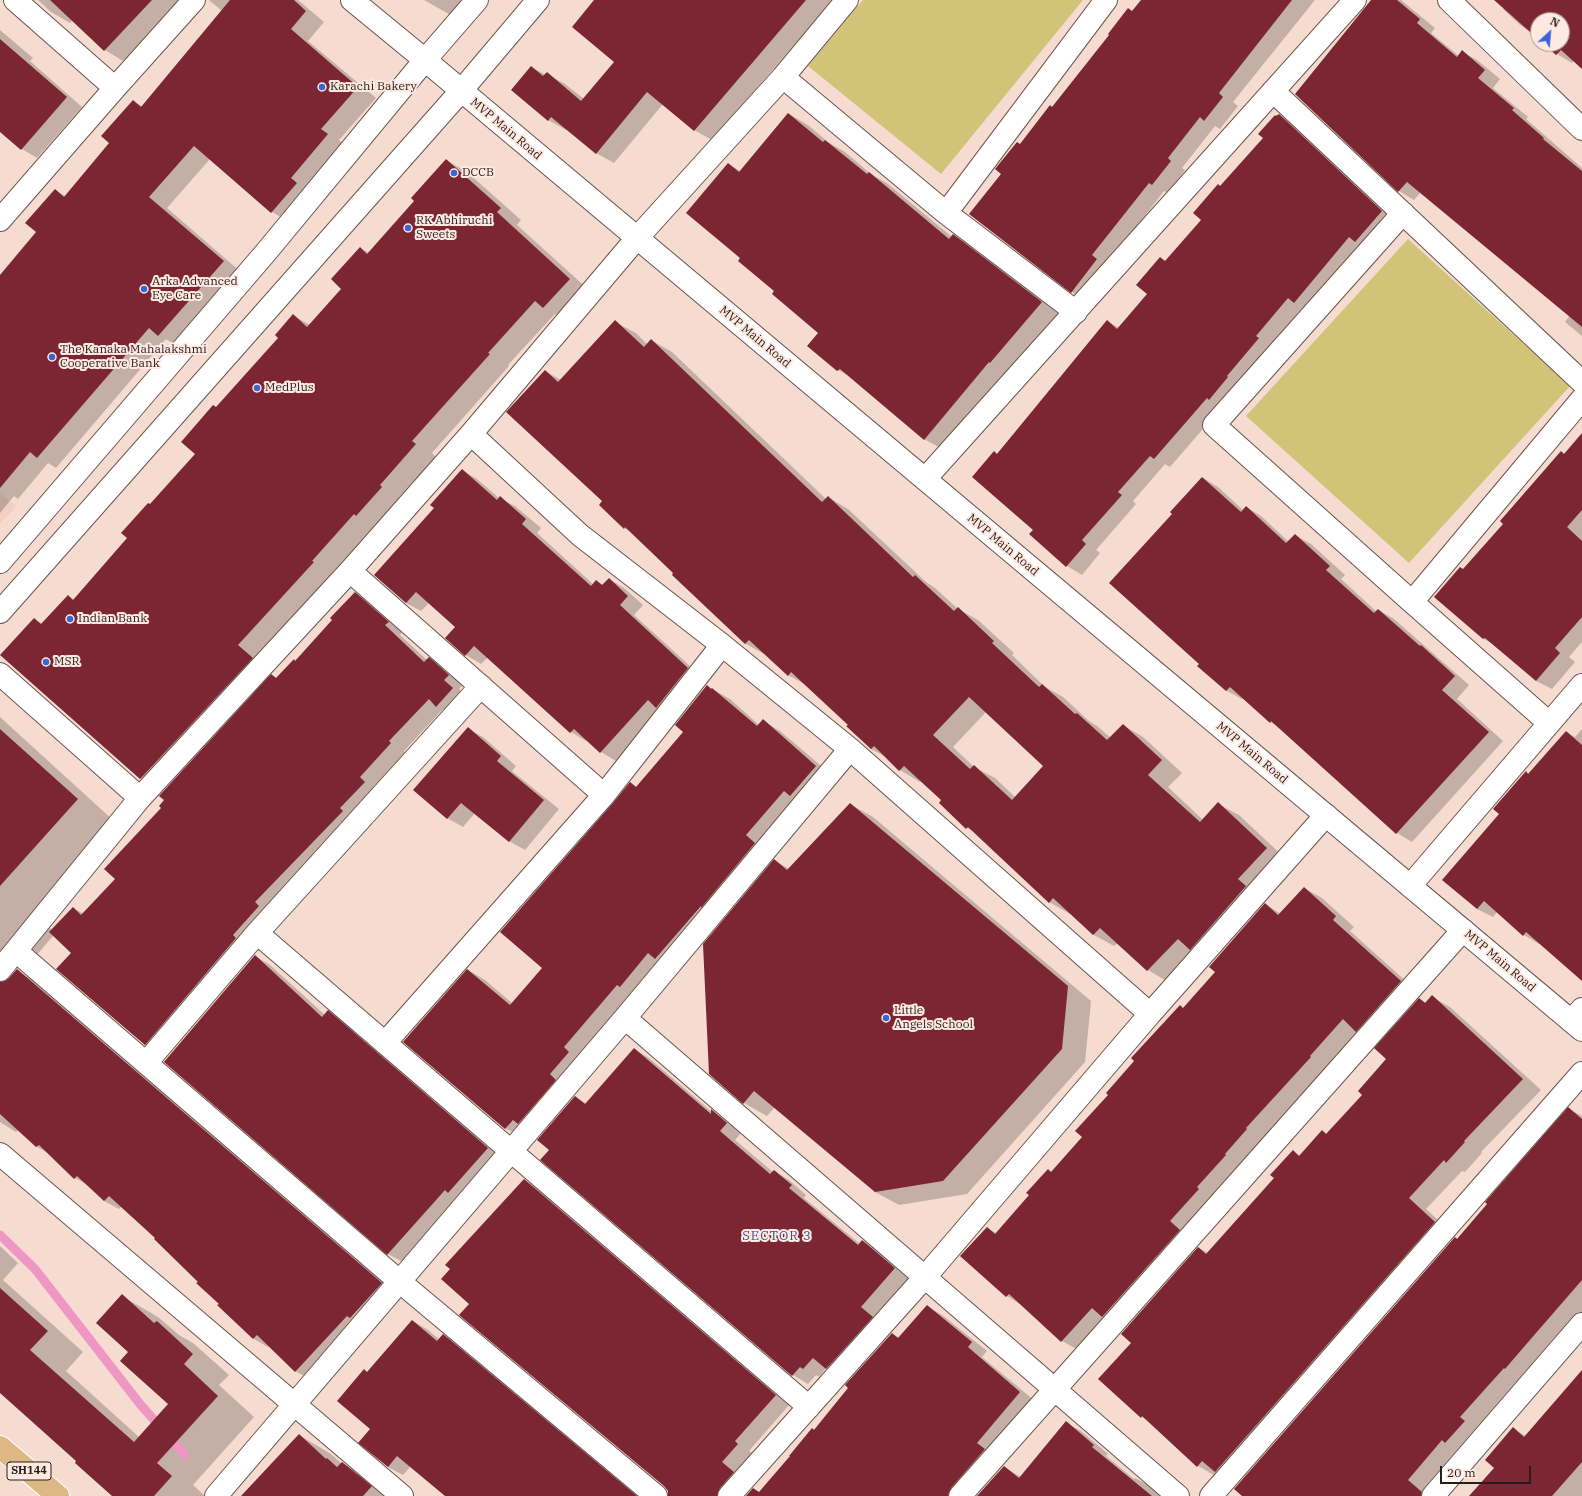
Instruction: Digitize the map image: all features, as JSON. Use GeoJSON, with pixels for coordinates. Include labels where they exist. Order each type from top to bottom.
{"type":"FeatureCollection","features":[{"type":"Feature","properties":{"kind":"main road","name":"SH144"},"geometry":{"type":"LineString","coordinates":[[0,1447],[58,1496]]}},
{"type":"Feature","properties":{"kind":"street"},"geometry":{"type":"LineString","coordinates":[[15,0],[115,88]]}},
{"type":"Feature","properties":{"kind":"street"},"geometry":{"type":"LineString","coordinates":[[0,220],[194,0]]}},
{"type":"Feature","properties":{"kind":"street","name":"MVP Main Road"},"geometry":{"type":"LineString","coordinates":[[352,0],[1410,886],[1463,930],[1578,1020]]}},
{"type":"Feature","properties":{"kind":"street"},"geometry":{"type":"LineString","coordinates":[[0,562],[267,251],[424,60],[477,0]]}},
{"type":"Feature","properties":{"kind":"street"},"geometry":{"type":"LineString","coordinates":[[0,612],[461,91],[538,0]]}},
{"type":"Feature","properties":{"kind":"street"},"geometry":{"type":"LineString","coordinates":[[0,970],[140,798],[350,571],[471,434],[637,238],[783,77],[847,0]]}},
{"type":"Feature","properties":{"kind":"street"},"geometry":{"type":"LineString","coordinates":[[946,213],[1106,0]]}},
{"type":"Feature","properties":{"kind":"street"},"geometry":{"type":"LineString","coordinates":[[924,479],[1076,312],[1355,0]]}},
{"type":"Feature","properties":{"kind":"street"},"geometry":{"type":"LineString","coordinates":[[1449,0],[1582,129]]}},
{"type":"Feature","properties":{"kind":"street"},"geometry":{"type":"LineString","coordinates":[[783,77],[946,213],[1076,312]]}},
{"type":"Feature","properties":{"kind":"street"},"geometry":{"type":"LineString","coordinates":[[1273,91],[1582,382]]}},
{"type":"Feature","properties":{"kind":"street"},"geometry":{"type":"LineString","coordinates":[[1403,213],[1214,425],[1549,723]]}},
{"type":"Feature","properties":{"kind":"street"},"geometry":{"type":"LineString","coordinates":[[1412,602],[1582,399]]}},
{"type":"Feature","properties":{"kind":"street"},"geometry":{"type":"LineString","coordinates":[[471,434],[580,535],[722,645],[850,749],[1150,1014]]}},
{"type":"Feature","properties":{"kind":"street"},"geometry":{"type":"LineString","coordinates":[[350,571],[604,795]]}},
{"type":"Feature","properties":{"kind":"street"},"geometry":{"type":"LineString","coordinates":[[385,1043],[604,795],[722,645]]}},
{"type":"Feature","properties":{"kind":"street"},"geometry":{"type":"LineString","coordinates":[[0,674],[140,798]]}},
{"type":"Feature","properties":{"kind":"street"},"geometry":{"type":"LineString","coordinates":[[1410,886],[1582,685]]}},
{"type":"Feature","properties":{"kind":"street"},"geometry":{"type":"LineString","coordinates":[[146,1063],[258,933],[481,686]]}},
{"type":"Feature","properties":{"kind":"street"},"geometry":{"type":"LineString","coordinates":[[216,1496],[625,1018],[850,749]]}},
{"type":"Feature","properties":{"kind":"street"},"geometry":{"type":"LineString","coordinates":[[729,1496],[925,1277],[1150,1014],[1326,815]]}},
{"type":"Feature","properties":{"kind":"street"},"geometry":{"type":"LineString","coordinates":[[960,1496],[1463,930]]}},
{"type":"Feature","properties":{"kind":"street"},"geometry":{"type":"LineString","coordinates":[[258,933],[809,1407]]}},
{"type":"Feature","properties":{"kind":"street"},"geometry":{"type":"LineString","coordinates":[[16,952],[400,1281],[656,1496]]}},
{"type":"Feature","properties":{"kind":"street"},"geometry":{"type":"LineString","coordinates":[[625,1018],[1178,1496]]}},
{"type":"Feature","properties":{"kind":"street"},"geometry":{"type":"LineString","coordinates":[[1211,1496],[1582,1073]]}},
{"type":"Feature","properties":{"kind":"street"},"geometry":{"type":"LineString","coordinates":[[0,1154],[402,1496]]}},
{"type":"Feature","properties":{"kind":"street"},"geometry":{"type":"LineString","coordinates":[[1433,1496],[1582,1324]]}},
{"type":"Feature","properties":{"kind":"shaded area"},"geometry":{"type":"Polygon","coordinates":[[[863,0],[1083,0],[941,174],[808,66],[863,0]]]}},
{"type":"Feature","properties":{"kind":"shaded area"},"geometry":{"type":"Polygon","coordinates":[[[1408,239],[1570,386],[1409,563],[1246,416],[1408,239]]]}},
{"type":"Feature","properties":{"kind":"shaded area"},"geometry":{"type":"Polygon","coordinates":[[[0,492],[16,506],[0,524],[0,492]]]}},
{"type":"Feature","properties":{"kind":"building"},"geometry":{"type":"Polygon","coordinates":[[[50,0],[152,0],[104,51],[50,0]]]}},
{"type":"Feature","properties":{"kind":"building"},"geometry":{"type":"Polygon","coordinates":[[[230,0],[294,0],[306,11],[291,29],[358,87],[321,129],[328,134],[291,178],[297,183],[271,213],[194,146],[149,197],[224,261],[158,336],[149,328],[37,458],[30,452],[0,488],[0,275],[36,232],[25,223],[55,189],[64,197],[109,143],[101,136],[133,100],[141,107],[230,0]]]}},
{"type":"Feature","properties":{"kind":"building"},"geometry":{"type":"Polygon","coordinates":[[[594,0],[806,0],[694,131],[647,92],[596,154],[551,117],[548,121],[511,90],[531,66],[543,76],[547,72],[581,101],[614,62],[572,27],[594,0]]]}},
{"type":"Feature","properties":{"kind":"building"},"geometry":{"type":"Polygon","coordinates":[[[1141,0],[1292,0],[1219,93],[1223,97],[1204,121],[1200,117],[1168,158],[1171,161],[1152,185],[1149,183],[1092,255],[1097,259],[1071,293],[969,214],[1001,174],[995,169],[1017,142],[1020,144],[1050,105],[1052,107],[1109,35],[1108,34],[1128,8],[1132,11],[1141,0]]]}},
{"type":"Feature","properties":{"kind":"building"},"geometry":{"type":"Polygon","coordinates":[[[1371,0],[1397,0],[1420,19],[1417,23],[1457,57],[1462,50],[1485,70],[1478,78],[1514,108],[1512,110],[1544,138],[1543,139],[1582,171],[1582,327],[1407,182],[1398,192],[1295,94],[1371,0]]]}},
{"type":"Feature","properties":{"kind":"building"},"geometry":{"type":"Polygon","coordinates":[[[1494,0],[1582,0],[1582,69],[1563,52],[1570,52],[1570,12],[1530,12],[1530,32],[1494,0]]]}},
{"type":"Feature","properties":{"kind":"building"},"geometry":{"type":"Polygon","coordinates":[[[0,39],[67,97],[21,150],[0,132],[0,39]]]}},
{"type":"Feature","properties":{"kind":"building"},"geometry":{"type":"Polygon","coordinates":[[[788,113],[823,142],[825,140],[867,174],[869,172],[949,239],[953,234],[1042,302],[990,363],[989,362],[924,440],[840,369],[837,371],[807,346],[818,333],[772,294],[774,291],[738,261],[740,258],[686,213],[728,163],[739,172],[788,113]]]}},
{"type":"Feature","properties":{"kind":"building"},"geometry":{"type":"Polygon","coordinates":[[[1279,114],[1382,211],[1355,242],[1349,237],[1294,303],[1288,298],[1256,336],[1259,338],[1209,400],[1207,398],[1154,459],[1150,456],[1118,492],[1122,495],[1082,540],[1086,544],[1066,567],[1029,534],[1033,530],[972,477],[994,451],[997,454],[1107,320],[1117,329],[1147,294],[1136,285],[1160,257],[1165,261],[1201,220],[1193,213],[1218,184],[1220,186],[1263,138],[1258,134],[1275,115],[1276,116],[1279,114]]]}},
{"type":"Feature","properties":{"kind":"building"},"geometry":{"type":"Polygon","coordinates":[[[446,159],[501,208],[497,212],[570,279],[543,308],[535,301],[412,441],[416,444],[380,485],[382,487],[356,516],[354,514],[312,561],[314,562],[238,645],[253,658],[140,779],[0,655],[34,618],[41,624],[68,595],[73,600],[127,538],[121,533],[148,503],[150,504],[195,454],[181,442],[213,405],[216,407],[278,338],[275,335],[293,314],[307,327],[341,289],[331,279],[360,247],[367,254],[414,201],[411,198],[446,159]]]}},
{"type":"Feature","properties":{"kind":"building"},"geometry":{"type":"Polygon","coordinates":[[[615,320],[644,347],[651,339],[822,502],[828,496],[913,577],[915,575],[954,611],[958,607],[994,641],[992,643],[1039,687],[1042,684],[1107,740],[1123,724],[1162,760],[1148,775],[1200,822],[1218,802],[1267,848],[1238,879],[1246,886],[1190,950],[1178,939],[1147,971],[1100,928],[1093,935],[1053,898],[1049,903],[968,827],[966,829],[939,803],[941,800],[904,766],[899,771],[874,746],[871,749],[846,726],[848,725],[791,672],[788,676],[749,640],[745,644],[672,575],[673,573],[625,527],[624,529],[599,505],[602,501],[506,412],[545,370],[558,382],[615,320]],[[969,697],[933,735],[970,769],[974,765],[1012,800],[1043,766],[969,697]]]}},
{"type":"Feature","properties":{"kind":"building"},"geometry":{"type":"Polygon","coordinates":[[[1582,433],[1582,510],[1567,527],[1582,541],[1582,617],[1555,648],[1560,653],[1536,681],[1485,638],[1483,639],[1434,597],[1460,567],[1463,569],[1503,524],[1500,521],[1561,451],[1564,454],[1582,433]]]}},
{"type":"Feature","properties":{"kind":"building"},"geometry":{"type":"Polygon","coordinates":[[[462,469],[497,500],[500,496],[526,519],[522,524],[591,586],[596,580],[602,585],[609,578],[628,596],[620,605],[688,668],[656,708],[648,700],[600,753],[574,729],[570,733],[474,646],[465,656],[445,638],[455,627],[416,592],[406,603],[374,575],[434,508],[430,505],[462,469]]]}},
{"type":"Feature","properties":{"kind":"building"},"geometry":{"type":"Polygon","coordinates":[[[1202,477],[1241,512],[1246,506],[1286,543],[1295,534],[1330,566],[1326,570],[1374,613],[1378,609],[1420,646],[1421,645],[1455,676],[1442,690],[1489,732],[1396,834],[1271,721],[1270,723],[1230,687],[1226,691],[1197,666],[1199,664],[1109,583],[1172,514],[1170,512],[1202,477]]]}},
{"type":"Feature","properties":{"kind":"building"},"geometry":{"type":"Polygon","coordinates":[[[355,592],[389,622],[385,625],[424,662],[429,657],[449,675],[444,680],[453,688],[436,707],[429,699],[389,741],[391,743],[360,777],[365,782],[340,808],[343,811],[255,902],[259,906],[233,935],[236,938],[145,1045],[56,969],[71,953],[49,932],[73,907],[81,915],[115,879],[104,869],[161,808],[159,806],[164,800],[159,796],[271,674],[276,678],[294,659],[295,661],[332,620],[330,618],[355,592]]]}},
{"type":"Feature","properties":{"kind":"building"},"geometry":{"type":"Polygon","coordinates":[[[707,685],[757,726],[763,719],[816,766],[790,796],[784,791],[746,835],[755,843],[701,908],[701,906],[655,959],[648,953],[620,987],[617,985],[564,1047],[569,1052],[550,1074],[556,1080],[518,1124],[513,1120],[505,1129],[403,1042],[467,969],[510,1005],[542,968],[500,932],[630,782],[636,787],[683,732],[675,725],[707,685]]]}},
{"type":"Feature","properties":{"kind":"building"},"geometry":{"type":"Polygon","coordinates":[[[468,727],[501,756],[497,761],[544,800],[509,842],[461,803],[447,819],[413,790],[468,727]]]}},
{"type":"Feature","properties":{"kind":"building"},"geometry":{"type":"Polygon","coordinates":[[[0,729],[78,799],[0,886],[0,729]]]}},
{"type":"Feature","properties":{"kind":"building"},"geometry":{"type":"Polygon","coordinates":[[[1566,731],[1582,745],[1582,981],[1526,932],[1523,936],[1484,901],[1477,909],[1442,880],[1499,814],[1493,809],[1526,771],[1528,774],[1566,731]]]}},
{"type":"Feature","properties":{"kind":"building","name":"Little Angels School"},"geometry":{"type":"Polygon","coordinates":[[[850,803],[1068,986],[1062,1049],[943,1181],[875,1192],[754,1091],[743,1104],[709,1074],[703,944],[774,859],[787,870],[850,803]]]}},
{"type":"Feature","properties":{"kind":"building"},"geometry":{"type":"Polygon","coordinates":[[[1304,887],[1336,916],[1333,920],[1401,981],[1356,1032],[1343,1019],[1310,1056],[1311,1057],[1246,1128],[1247,1129],[1225,1154],[1226,1155],[1197,1187],[1199,1189],[1170,1221],[1180,1230],[1102,1317],[1092,1308],[1061,1342],[1009,1294],[1006,1297],[960,1256],[987,1227],[995,1234],[1029,1195],[1026,1193],[1048,1169],[1051,1172],[1082,1137],[1075,1131],[1108,1095],[1106,1093],[1134,1061],[1131,1058],[1180,1005],[1183,1008],[1215,972],[1209,967],[1265,903],[1278,915],[1304,887]]]}},
{"type":"Feature","properties":{"kind":"building"},"geometry":{"type":"Polygon","coordinates":[[[255,955],[322,1017],[328,1010],[488,1148],[448,1193],[445,1190],[387,1255],[164,1062],[255,955]]]}},
{"type":"Feature","properties":{"kind":"building"},"geometry":{"type":"Polygon","coordinates":[[[17,969],[382,1283],[350,1318],[347,1316],[295,1372],[257,1335],[253,1339],[217,1305],[219,1304],[196,1283],[198,1282],[154,1239],[155,1238],[109,1196],[104,1201],[77,1176],[74,1179],[39,1145],[36,1147],[0,1114],[0,982],[9,978],[17,969]]]}},
{"type":"Feature","properties":{"kind":"building"},"geometry":{"type":"Polygon","coordinates":[[[1432,995],[1523,1079],[1464,1141],[1465,1142],[1446,1163],[1444,1160],[1409,1198],[1435,1222],[1215,1472],[1202,1461],[1197,1467],[1142,1416],[1141,1418],[1098,1379],[1131,1343],[1121,1334],[1198,1247],[1206,1254],[1274,1178],[1270,1175],[1293,1150],[1299,1156],[1322,1130],[1326,1134],[1362,1095],[1358,1091],[1386,1059],[1374,1048],[1419,998],[1425,1003],[1432,995]]]}},
{"type":"Feature","properties":{"kind":"building"},"geometry":{"type":"Polygon","coordinates":[[[634,1048],[711,1114],[711,1109],[727,1123],[720,1131],[770,1174],[774,1170],[792,1185],[789,1188],[858,1245],[862,1240],[895,1268],[861,1307],[873,1317],[826,1369],[813,1358],[803,1369],[800,1367],[792,1376],[540,1160],[549,1150],[537,1140],[575,1096],[585,1104],[634,1048]]]}},
{"type":"Feature","properties":{"kind":"building"},"geometry":{"type":"Polygon","coordinates":[[[1568,1107],[1582,1119],[1582,1280],[1505,1369],[1504,1368],[1460,1417],[1465,1421],[1445,1443],[1442,1440],[1408,1480],[1422,1492],[1421,1496],[1242,1496],[1234,1489],[1455,1237],[1457,1239],[1487,1204],[1485,1202],[1568,1107]]]}},
{"type":"Feature","properties":{"kind":"building"},"geometry":{"type":"Polygon","coordinates":[[[524,1179],[776,1395],[735,1441],[738,1444],[722,1462],[734,1472],[720,1488],[717,1496],[668,1496],[668,1491],[664,1486],[459,1315],[469,1304],[441,1279],[450,1269],[445,1265],[524,1179]]]}},
{"type":"Feature","properties":{"kind":"building"},"geometry":{"type":"Polygon","coordinates":[[[0,1288],[48,1331],[30,1350],[134,1442],[168,1404],[120,1361],[128,1352],[96,1323],[122,1294],[154,1323],[157,1321],[193,1354],[184,1364],[218,1396],[157,1463],[172,1476],[154,1496],[112,1496],[75,1463],[76,1461],[0,1393],[0,1288]]]}},
{"type":"Feature","properties":{"kind":"building"},"geometry":{"type":"Polygon","coordinates":[[[927,1305],[972,1342],[968,1347],[1020,1392],[977,1443],[985,1449],[951,1488],[948,1496],[746,1496],[753,1488],[759,1492],[812,1428],[814,1430],[848,1388],[845,1385],[892,1333],[898,1338],[927,1305]]]}},
{"type":"Feature","properties":{"kind":"building"},"geometry":{"type":"Polygon","coordinates":[[[412,1320],[437,1341],[443,1334],[637,1496],[445,1496],[397,1456],[388,1467],[358,1443],[370,1429],[337,1401],[364,1369],[367,1372],[412,1320]]]}},
{"type":"Feature","properties":{"kind":"building"},"geometry":{"type":"Polygon","coordinates":[[[1582,1370],[1582,1462],[1552,1496],[1469,1496],[1494,1468],[1485,1460],[1513,1427],[1524,1437],[1582,1370]]]}},
{"type":"Feature","properties":{"kind":"building"},"geometry":{"type":"Polygon","coordinates":[[[1066,1421],[1094,1445],[1092,1447],[1152,1496],[977,1496],[1004,1466],[1019,1478],[1066,1421]]]}},
{"type":"Feature","properties":{"kind":"building"},"geometry":{"type":"Polygon","coordinates":[[[299,1434],[337,1467],[342,1462],[372,1486],[363,1496],[241,1496],[299,1434]]]}},
{"type":"Feature","properties":{"kind":"waterway"},"geometry":{"type":"LineString","coordinates":[[0,1235],[35,1269],[140,1404],[185,1455]]}},
{"type":"Feature","properties":{"kind":"place","name":"Karachi Bakery"},"geometry":{"type":"Point","coordinates":[322,87]}},
{"type":"Feature","properties":{"kind":"place","name":"DCCB"},"geometry":{"type":"Point","coordinates":[454,173]}},
{"type":"Feature","properties":{"kind":"place","name":"RK Abhiruchi Sweets"},"geometry":{"type":"Point","coordinates":[408,228]}},
{"type":"Feature","properties":{"kind":"place","name":"Arka Advanced Eye Care"},"geometry":{"type":"Point","coordinates":[144,289]}},
{"type":"Feature","properties":{"kind":"place","name":"The Kanaka Mahalakshmi Cooperative Bank"},"geometry":{"type":"Point","coordinates":[52,357]}},
{"type":"Feature","properties":{"kind":"place","name":"MedPlus"},"geometry":{"type":"Point","coordinates":[257,388]}},
{"type":"Feature","properties":{"kind":"place","name":"Indian Bank"},"geometry":{"type":"Point","coordinates":[70,619]}},
{"type":"Feature","properties":{"kind":"place","name":"MSR"},"geometry":{"type":"Point","coordinates":[46,662]}},
{"type":"Feature","properties":{"kind":"place","name":"Little Angels School"},"geometry":{"type":"Point","coordinates":[886,1018]}},
{"type":"Feature","properties":{"kind":"district","name":"SECTOR 3"},"geometry":{"type":"Point","coordinates":[777,1236]}}]}
